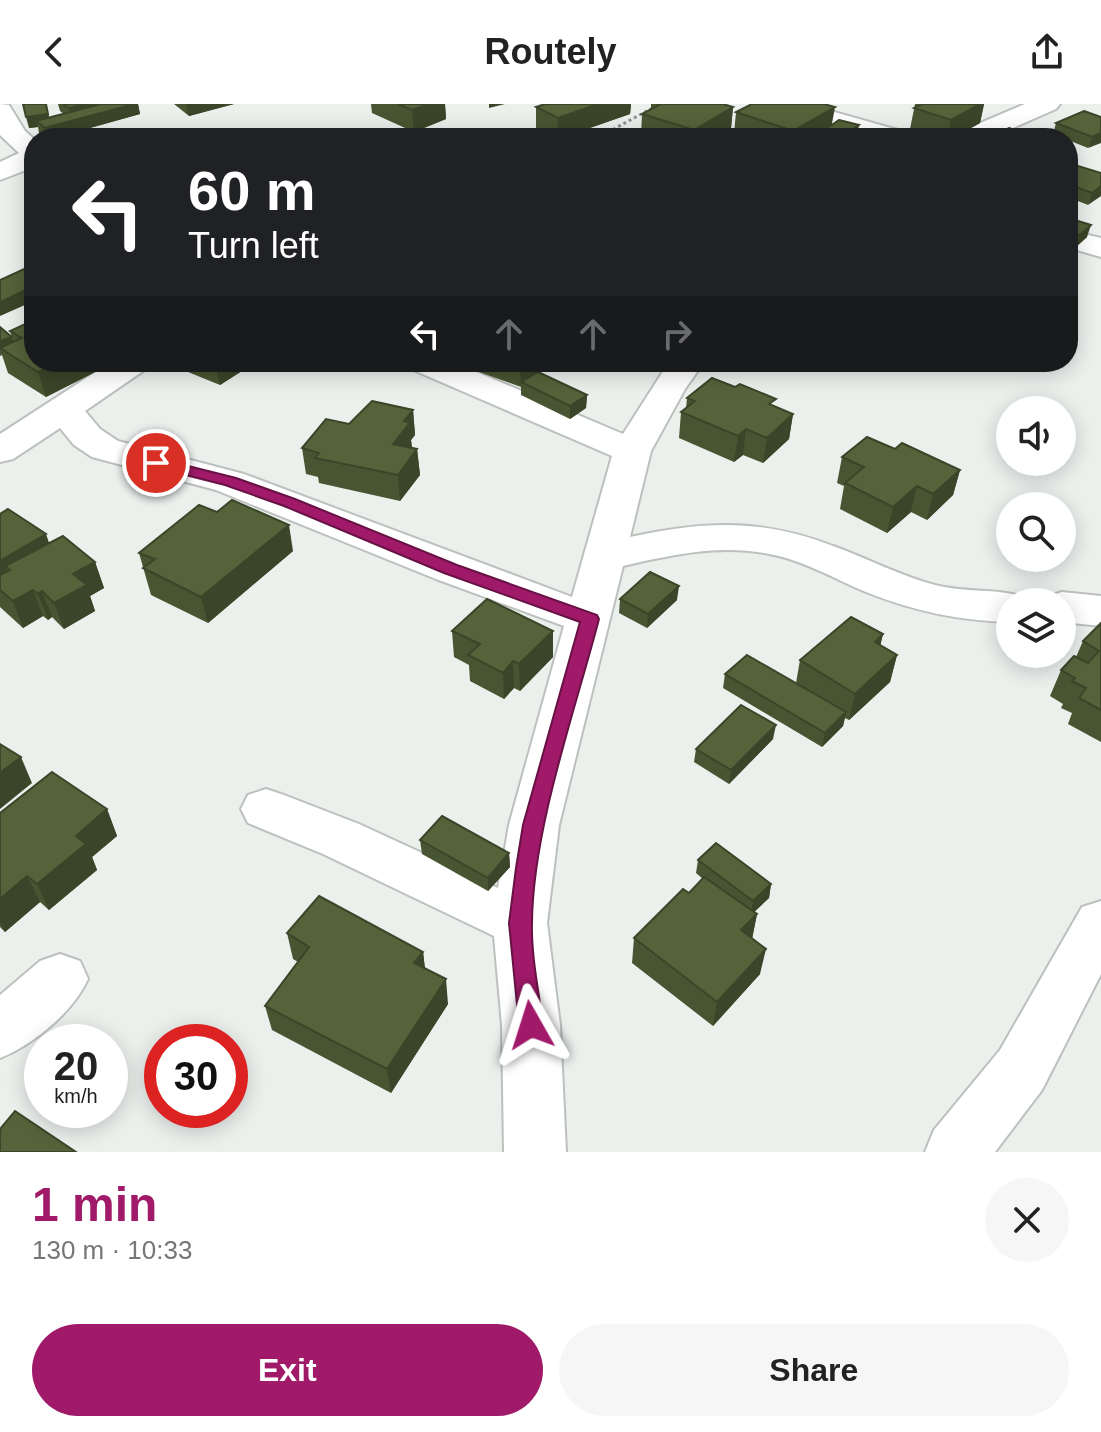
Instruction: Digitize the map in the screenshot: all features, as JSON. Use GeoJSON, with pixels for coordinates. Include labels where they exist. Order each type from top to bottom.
{"type":"FeatureCollection","features":[{"type":"Feature","properties":{"kind":"street"},"geometry":{"type":"LineString","coordinates":[[778,104],[861,128]]}},
{"type":"Feature","properties":{"kind":"street"},"geometry":{"type":"LineString","coordinates":[[991,128],[1047,104]]}},
{"type":"Feature","properties":{"kind":"street"},"geometry":{"type":"LineString","coordinates":[[1,115],[24,146]]}},
{"type":"Feature","properties":{"kind":"street"},"geometry":{"type":"LineString","coordinates":[[0,172],[24,160]]}},
{"type":"Feature","properties":{"kind":"street"},"geometry":{"type":"LineString","coordinates":[[0,451],[119,372]]}},
{"type":"Feature","properties":{"kind":"street"},"geometry":{"type":"LineString","coordinates":[[446,372],[632,451]]}},
{"type":"Feature","properties":{"kind":"street"},"geometry":{"type":"LineString","coordinates":[[535,1152],[531,1025],[520,923],[534,825],[632,451],[679,372]]}},
{"type":"Feature","properties":{"kind":"street"},"geometry":{"type":"LineString","coordinates":[[64,409],[87,437],[105,449],[230,482],[451,569],[590,619]]}},
{"type":"Feature","properties":{"kind":"street"},"geometry":{"type":"LineString","coordinates":[[602,557],[687,539],[745,537],[807,551],[926,598],[964,605],[996,606]]}},
{"type":"Feature","properties":{"kind":"street"},"geometry":{"type":"LineString","coordinates":[[1076,608],[1101,611]]}},
{"type":"Feature","properties":{"kind":"street"},"geometry":{"type":"LineString","coordinates":[[266,809],[341,839],[520,923]]}},
{"type":"Feature","properties":{"kind":"street"},"geometry":{"type":"LineString","coordinates":[[956,1152],[1020,1072],[1085,948],[1101,924]]}},
{"type":"Feature","properties":{"kind":"street"},"geometry":{"type":"LineString","coordinates":[[0,1031],[60,979]]}},
{"type":"Feature","properties":{"kind":"path"},"geometry":{"type":"LineString","coordinates":[[616,128],[660,104]]}},
{"type":"Feature","properties":{"kind":"building"},"geometry":{"type":"Polygon","coordinates":[[[23,104],[46,104],[48,114],[26,117],[23,104]]]}},
{"type":"Feature","properties":{"kind":"building"},"geometry":{"type":"Polygon","coordinates":[[[63,104],[86,104],[69,108],[63,104]]]}},
{"type":"Feature","properties":{"kind":"building"},"geometry":{"type":"Polygon","coordinates":[[[101,104],[134,104],[45,128],[36,121],[101,104]]]}},
{"type":"Feature","properties":{"kind":"building"},"geometry":{"type":"Polygon","coordinates":[[[398,104],[429,104],[412,110],[398,104]]]}},
{"type":"Feature","properties":{"kind":"building"},"geometry":{"type":"Polygon","coordinates":[[[545,104],[598,104],[558,118],[536,107],[545,104]]]}},
{"type":"Feature","properties":{"kind":"building"},"geometry":{"type":"Polygon","coordinates":[[[723,104],[733,107],[697,128],[688,128],[642,114],[659,105],[723,104]]]}},
{"type":"Feature","properties":{"kind":"building"},"geometry":{"type":"Polygon","coordinates":[[[752,104],[824,104],[835,107],[798,128],[784,128],[736,112],[752,104]]]}},
{"type":"Feature","properties":{"kind":"building"},"geometry":{"type":"Polygon","coordinates":[[[922,104],[980,104],[951,120],[914,108],[922,104]]]}},
{"type":"Feature","properties":{"kind":"building"},"geometry":{"type":"Polygon","coordinates":[[[1084,111],[1101,117],[1101,133],[1092,137],[1078,132],[1078,128],[1056,123],[1084,111]]]}},
{"type":"Feature","properties":{"kind":"building"},"geometry":{"type":"Polygon","coordinates":[[[839,120],[859,125],[855,128],[827,128],[839,120]]]}},
{"type":"Feature","properties":{"kind":"building"},"geometry":{"type":"Polygon","coordinates":[[[1078,166],[1101,173],[1101,186],[1092,193],[1078,188],[1078,166]]]}},
{"type":"Feature","properties":{"kind":"building"},"geometry":{"type":"Polygon","coordinates":[[[1078,221],[1091,225],[1080,235],[1078,221]]]}},
{"type":"Feature","properties":{"kind":"building"},"geometry":{"type":"Polygon","coordinates":[[[24,269],[24,291],[0,302],[0,280],[24,269]]]}},
{"type":"Feature","properties":{"kind":"building"},"geometry":{"type":"Polygon","coordinates":[[[24,325],[24,363],[0,348],[22,338],[10,331],[24,325]]]}},
{"type":"Feature","properties":{"kind":"building"},"geometry":{"type":"Polygon","coordinates":[[[0,327],[12,337],[0,341],[0,327]]]}},
{"type":"Feature","properties":{"kind":"building"},"geometry":{"type":"Polygon","coordinates":[[[538,372],[587,395],[570,406],[521,382],[538,372]]]}},
{"type":"Feature","properties":{"kind":"building"},"geometry":{"type":"Polygon","coordinates":[[[712,378],[735,387],[740,384],[776,399],[769,404],[793,414],[767,438],[746,429],[738,436],[681,412],[695,401],[687,398],[712,378]]]}},
{"type":"Feature","properties":{"kind":"building"},"geometry":{"type":"Polygon","coordinates":[[[372,401],[413,410],[404,421],[410,423],[393,444],[417,449],[398,475],[315,458],[319,453],[302,448],[326,419],[349,424],[372,401]]]}},
{"type":"Feature","properties":{"kind":"building"},"geometry":{"type":"Polygon","coordinates":[[[867,437],[895,449],[902,443],[960,470],[933,494],[917,486],[893,507],[845,483],[864,467],[842,457],[867,437]]]}},
{"type":"Feature","properties":{"kind":"building"},"geometry":{"type":"Polygon","coordinates":[[[232,500],[289,525],[201,597],[143,568],[155,559],[139,553],[199,505],[217,512],[232,500]]]}},
{"type":"Feature","properties":{"kind":"building"},"geometry":{"type":"Polygon","coordinates":[[[8,509],[46,534],[0,561],[0,514],[8,509]]]}},
{"type":"Feature","properties":{"kind":"building"},"geometry":{"type":"Polygon","coordinates":[[[63,536],[95,562],[73,574],[87,585],[54,603],[42,591],[38,594],[33,590],[13,601],[0,590],[0,575],[10,570],[5,566],[63,536]]]}},
{"type":"Feature","properties":{"kind":"building"},"geometry":{"type":"Polygon","coordinates":[[[650,572],[679,586],[648,614],[620,599],[650,572]]]}},
{"type":"Feature","properties":{"kind":"building"},"geometry":{"type":"Polygon","coordinates":[[[487,599],[553,631],[519,664],[513,661],[503,673],[468,655],[480,644],[452,631],[487,599]]]}},
{"type":"Feature","properties":{"kind":"building"},"geometry":{"type":"Polygon","coordinates":[[[851,617],[883,634],[875,642],[897,655],[855,694],[800,660],[851,617]]]}},
{"type":"Feature","properties":{"kind":"building"},"geometry":{"type":"Polygon","coordinates":[[[1101,623],[1101,710],[1079,698],[1086,688],[1072,681],[1075,678],[1061,670],[1076,668],[1076,657],[1088,663],[1099,651],[1083,641],[1101,623]]]}},
{"type":"Feature","properties":{"kind":"building"},"geometry":{"type":"Polygon","coordinates":[[[747,655],[846,712],[825,733],[725,674],[747,655]]]}},
{"type":"Feature","properties":{"kind":"building"},"geometry":{"type":"Polygon","coordinates":[[[741,705],[776,725],[731,770],[696,749],[741,705]]]}},
{"type":"Feature","properties":{"kind":"building"},"geometry":{"type":"Polygon","coordinates":[[[0,744],[21,757],[0,773],[0,744]]]}},
{"type":"Feature","properties":{"kind":"building"},"geometry":{"type":"Polygon","coordinates":[[[52,772],[107,809],[76,836],[86,844],[37,884],[27,876],[0,899],[0,813],[52,772]]]}},
{"type":"Feature","properties":{"kind":"building"},"geometry":{"type":"Polygon","coordinates":[[[442,816],[509,853],[488,878],[420,840],[442,816]]]}},
{"type":"Feature","properties":{"kind":"building"},"geometry":{"type":"Polygon","coordinates":[[[716,843],[771,884],[753,901],[698,860],[716,843]]]}},
{"type":"Feature","properties":{"kind":"building"},"geometry":{"type":"Polygon","coordinates":[[[704,877],[757,914],[741,930],[766,949],[717,1002],[634,938],[683,889],[689,893],[704,877]]]}},
{"type":"Feature","properties":{"kind":"building"},"geometry":{"type":"Polygon","coordinates":[[[319,896],[423,952],[414,963],[446,979],[387,1069],[265,1006],[309,947],[287,933],[319,896]]]}},
{"type":"Feature","properties":{"kind":"building"},"geometry":{"type":"Polygon","coordinates":[[[15,1111],[24,1117],[24,1128],[40,1128],[76,1152],[0,1152],[0,1129],[15,1111]]]}},
{"type":"Feature","properties":{"kind":"route"},"geometry":{"type":"LineString","coordinates":[[156,463],[230,482],[290,503],[451,569],[590,619],[534,825],[527,868],[520,923],[531,1025]]}}]}
